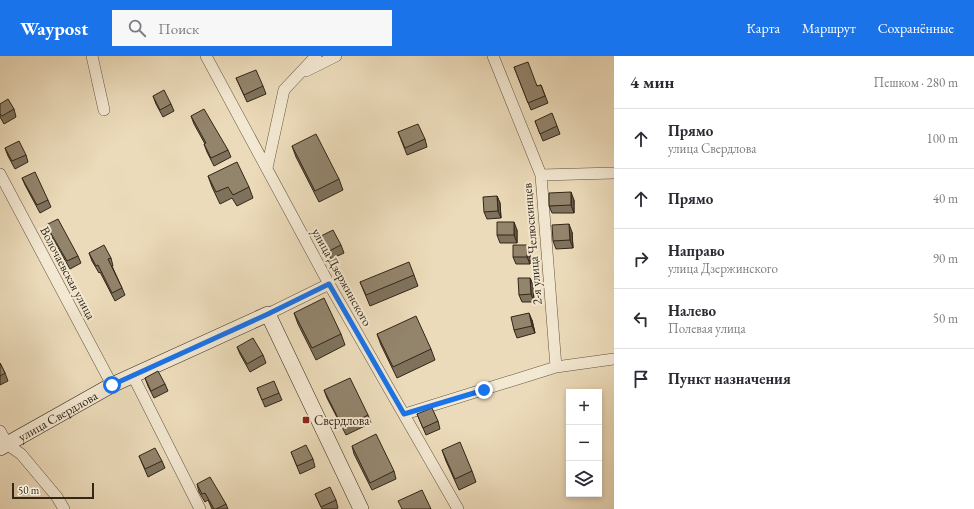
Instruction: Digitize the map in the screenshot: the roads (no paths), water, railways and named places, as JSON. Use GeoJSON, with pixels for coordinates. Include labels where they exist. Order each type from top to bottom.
{"type":"FeatureCollection","features":[{"type":"Feature","properties":{"kind":"street"},"geometry":{"type":"LineString","coordinates":[[92,56],[104,110]]}},
{"type":"Feature","properties":{"kind":"street","name":"улица Дзержинского"},"geometry":{"type":"LineString","coordinates":[[206,56],[329,284],[458,509]]}},
{"type":"Feature","properties":{"kind":"street"},"geometry":{"type":"LineString","coordinates":[[267,168],[284,90],[316,56]]}},
{"type":"Feature","properties":{"kind":"street"},"geometry":{"type":"LineString","coordinates":[[299,74],[336,56]]}},
{"type":"Feature","properties":{"kind":"street","name":"2-я улица Челюскинцев"},"geometry":{"type":"LineString","coordinates":[[493,56],[541,175],[556,367]]}},
{"type":"Feature","properties":{"kind":"street"},"geometry":{"type":"LineString","coordinates":[[541,175],[614,173]]}},
{"type":"Feature","properties":{"kind":"street","name":"Волочаевская улица"},"geometry":{"type":"LineString","coordinates":[[0,174],[112,385]]}},
{"type":"Feature","properties":{"kind":"street"},"geometry":{"type":"LineString","coordinates":[[329,284],[268,314],[361,509]]}},
{"type":"Feature","properties":{"kind":"street","name":"улица Свердлова"},"geometry":{"type":"LineString","coordinates":[[4,446],[112,385],[268,314]]}},
{"type":"Feature","properties":{"kind":"street"},"geometry":{"type":"LineString","coordinates":[[404,414],[556,367],[614,359]]}},
{"type":"Feature","properties":{"kind":"street"},"geometry":{"type":"LineString","coordinates":[[133,376],[200,509]]}},
{"type":"Feature","properties":{"kind":"street"},"geometry":{"type":"LineString","coordinates":[[0,431],[4,446],[21,454],[57,497],[64,509]]}},
{"type":"Feature","properties":{"kind":"place","name":"Свердлова"},"geometry":{"type":"Point","coordinates":[306,420]}}]}
